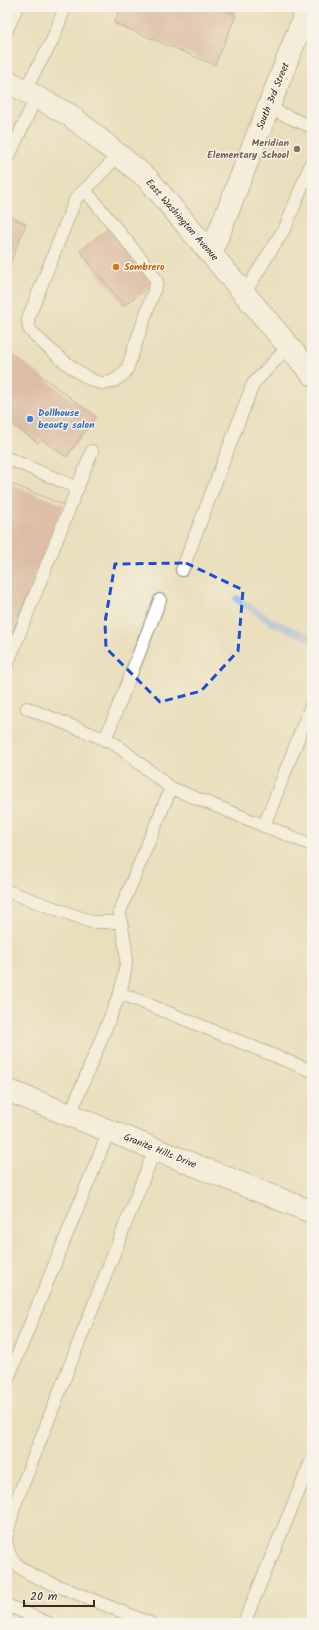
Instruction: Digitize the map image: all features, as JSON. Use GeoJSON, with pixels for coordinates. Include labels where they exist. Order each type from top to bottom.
{"type":"FeatureCollection","features":[{"type":"Feature","properties":{"kind":"street","name":"South 3rd Street"},"geometry":{"type":"LineString","coordinates":[[211,253],[308,7]]}},
{"type":"Feature","properties":{"kind":"street","name":"East Washington Avenue"},"geometry":{"type":"LineString","coordinates":[[23,90],[71,116],[148,179],[312,374]]}},
{"type":"Feature","properties":{"kind":"street","name":"Granite Hills Drive"},"geometry":{"type":"LineString","coordinates":[[7,1090],[312,1212]]}},
{"type":"Feature","properties":{"kind":"lane"},"geometry":{"type":"LineString","coordinates":[[7,30],[17,7]]}},
{"type":"Feature","properties":{"kind":"lane"},"geometry":{"type":"LineString","coordinates":[[7,153],[10,154],[23,90],[52,41],[65,7]]}},
{"type":"Feature","properties":{"kind":"lane"},"geometry":{"type":"LineString","coordinates":[[268,108],[312,127]]}},
{"type":"Feature","properties":{"kind":"lane"},"geometry":{"type":"LineString","coordinates":[[85,190],[151,271],[157,282],[127,369],[121,378],[102,384],[88,379],[41,342],[29,329],[28,319],[76,198],[118,155]]}},
{"type":"Feature","properties":{"kind":"lane"},"geometry":{"type":"LineString","coordinates":[[244,294],[286,226],[312,160]]}},
{"type":"Feature","properties":{"kind":"lane"},"geometry":{"type":"LineString","coordinates":[[182,570],[253,384],[288,347]]}},
{"type":"Feature","properties":{"kind":"lane"},"geometry":{"type":"LineString","coordinates":[[7,666],[92,451]]}},
{"type":"Feature","properties":{"kind":"lane"},"geometry":{"type":"LineString","coordinates":[[7,458],[78,488]]}},
{"type":"Feature","properties":{"kind":"lane"},"geometry":{"type":"LineString","coordinates":[[105,740],[160,600]]}},
{"type":"Feature","properties":{"kind":"lane"},"geometry":{"type":"LineString","coordinates":[[264,826],[312,703]]}},
{"type":"Feature","properties":{"kind":"lane"},"geometry":{"type":"LineString","coordinates":[[27,708],[114,744],[171,788],[312,845]]}},
{"type":"Feature","properties":{"kind":"lane"},"geometry":{"type":"LineString","coordinates":[[70,1115],[120,993],[125,973],[126,956],[120,922],[120,911],[171,788]]}},
{"type":"Feature","properties":{"kind":"lane"},"geometry":{"type":"LineString","coordinates":[[7,891],[92,922],[120,922]]}},
{"type":"Feature","properties":{"kind":"lane"},"geometry":{"type":"LineString","coordinates":[[120,993],[312,1071]]}},
{"type":"Feature","properties":{"kind":"lane"},"geometry":{"type":"LineString","coordinates":[[7,1381],[109,1131]]}},
{"type":"Feature","properties":{"kind":"lane"},"geometry":{"type":"LineString","coordinates":[[7,1535],[14,1507],[155,1149]]}},
{"type":"Feature","properties":{"kind":"lane"},"geometry":{"type":"LineString","coordinates":[[244,1623],[312,1460]]}},
{"type":"Feature","properties":{"kind":"lane"},"geometry":{"type":"LineString","coordinates":[[7,1544],[8,1551],[13,1562],[36,1578],[150,1623]]}},
{"type":"Feature","properties":{"kind":"lane"},"geometry":{"type":"LineString","coordinates":[[7,1605],[48,1623]]}},
{"type":"Feature","properties":{"kind":"highlighted area"},"geometry":{"type":"Polygon","coordinates":[[[186,563],[243,590],[238,651],[201,691],[160,702],[106,648],[105,622],[115,564],[186,563]]]}},
{"type":"Feature","properties":{"kind":"building"},"geometry":{"type":"Polygon","coordinates":[[[121,7],[217,7],[236,15],[215,65],[114,23],[121,7]]]}},
{"type":"Feature","properties":{"kind":"building"},"geometry":{"type":"Polygon","coordinates":[[[220,7],[236,7],[234,13],[220,7]]]}},
{"type":"Feature","properties":{"kind":"building"},"geometry":{"type":"Polygon","coordinates":[[[7,216],[26,224],[7,271],[7,216]]]}},
{"type":"Feature","properties":{"kind":"building","name":"Sombrero"},"geometry":{"type":"Polygon","coordinates":[[[109,228],[152,284],[124,306],[80,251],[109,228]]]}},
{"type":"Feature","properties":{"kind":"building"},"geometry":{"type":"Polygon","coordinates":[[[7,350],[96,417],[66,457],[41,439],[38,443],[7,420],[7,350]]]}},
{"type":"Feature","properties":{"kind":"building"},"geometry":{"type":"Polygon","coordinates":[[[7,482],[64,505],[7,645],[7,482]]]}},
{"type":"Feature","properties":{"kind":"waterway"},"geometry":{"type":"LineString","coordinates":[[237,599],[272,622],[312,639]]}},
{"type":"Feature","properties":{"kind":"place","name":"Meridian Elementary School"},"geometry":{"type":"Point","coordinates":[297,149]}},
{"type":"Feature","properties":{"kind":"place","name":"Sombrero"},"geometry":{"type":"Point","coordinates":[116,267]}},
{"type":"Feature","properties":{"kind":"place","name":"Dollhouse beauty salon"},"geometry":{"type":"Point","coordinates":[30,419]}}]}
